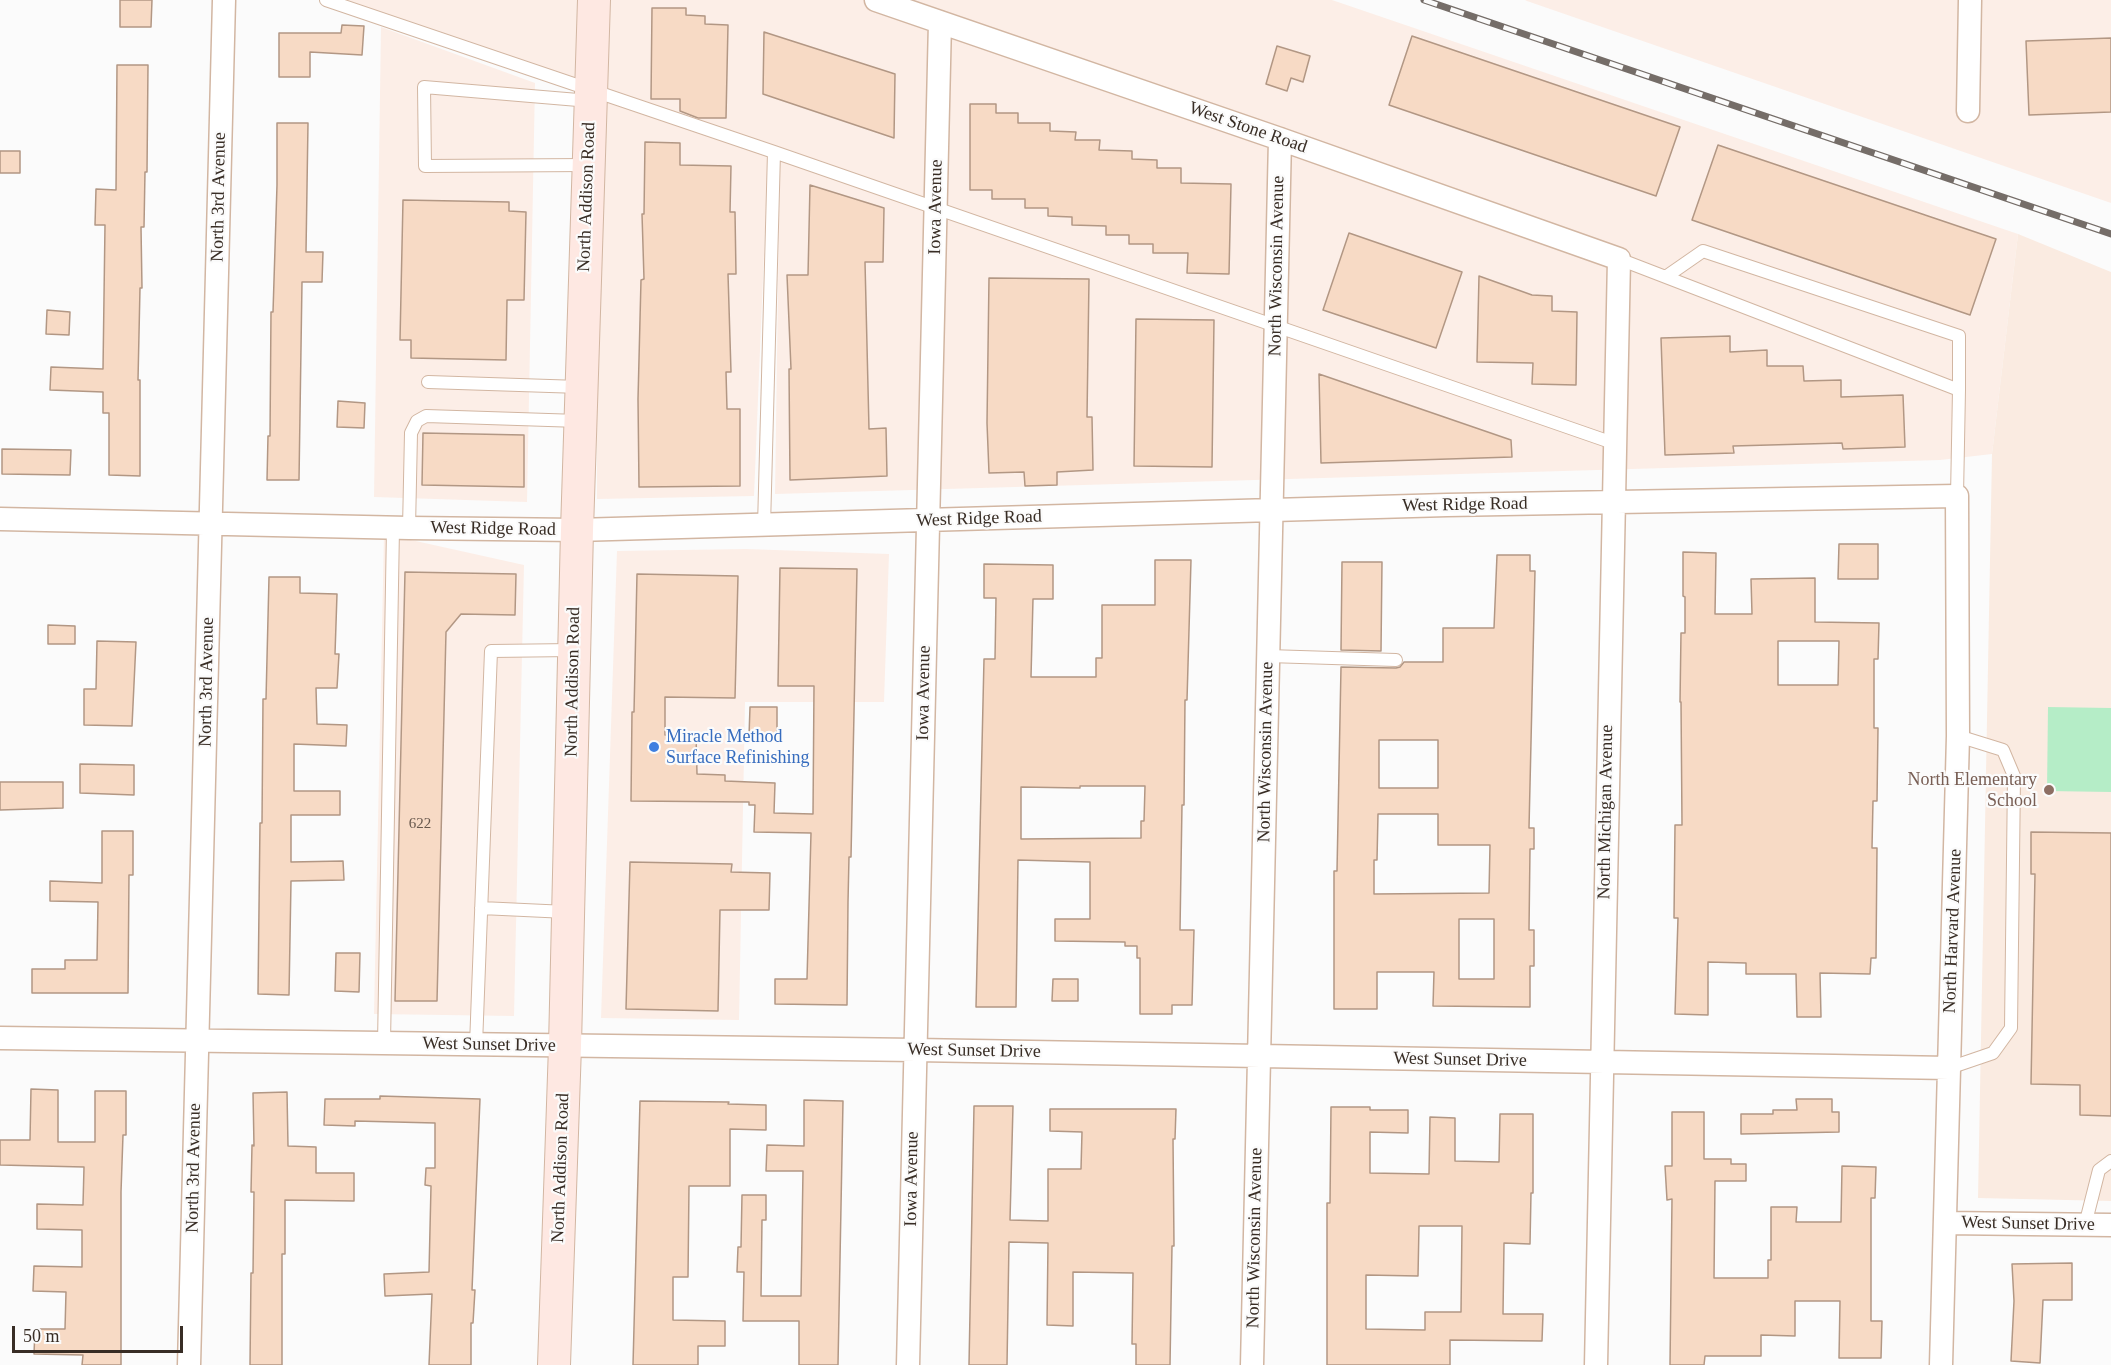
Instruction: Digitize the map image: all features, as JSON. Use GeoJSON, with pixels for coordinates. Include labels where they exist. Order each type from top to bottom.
{"type":"FeatureCollection","features":[{"type":"Feature","properties":{"kind":"street","name":"North 3rd Avenue"},"geometry":{"type":"LineString","coordinates":[[189,1365],[224,0]]}},
{"type":"Feature","properties":{"kind":"street","name":"North Addison Road"},"geometry":{"type":"LineString","coordinates":[[554,1365],[594,0]]}},
{"type":"Feature","properties":{"kind":"street","name":"West Stone Road"},"geometry":{"type":"LineString","coordinates":[[876,0],[1619,259]]}},
{"type":"Feature","properties":{"kind":"street"},"geometry":{"type":"LineString","coordinates":[[1968,111],[1970,0]]}},
{"type":"Feature","properties":{"kind":"street","name":"Iowa Avenue"},"geometry":{"type":"LineString","coordinates":[[908,1365],[940,22]]}},
{"type":"Feature","properties":{"kind":"street","name":"North Wisconsin Avenue"},"geometry":{"type":"LineString","coordinates":[[1252,1365],[1280,139]]}},
{"type":"Feature","properties":{"kind":"street","name":"North Michigan Avenue"},"geometry":{"type":"LineString","coordinates":[[1596,1365],[1600,1062],[1619,259]]}},
{"type":"Feature","properties":{"kind":"street","name":"West Ridge Road"},"geometry":{"type":"LineString","coordinates":[[0,519],[577,530],[1272,510],[1958,496]]}},
{"type":"Feature","properties":{"kind":"street","name":"North Harvard Avenue"},"geometry":{"type":"LineString","coordinates":[[1941,1365],[1958,736],[1958,496]]}},
{"type":"Feature","properties":{"kind":"street","name":"West Sunset Drive"},"geometry":{"type":"LineString","coordinates":[[0,1038],[915,1050],[1949,1068]]}},
{"type":"Feature","properties":{"kind":"street","name":"West Sunset Drive"},"geometry":{"type":"LineString","coordinates":[[1945,1223],[2111,1226]]}},
{"type":"Feature","properties":{"kind":"lane"},"geometry":{"type":"LineString","coordinates":[[326,0],[591,96],[774,152],[1616,444]]}},
{"type":"Feature","properties":{"kind":"lane"},"geometry":{"type":"LineString","coordinates":[[588,165],[424,166],[424,87],[591,96]]}},
{"type":"Feature","properties":{"kind":"lane"},"geometry":{"type":"LineString","coordinates":[[764,526],[774,152]]}},
{"type":"Feature","properties":{"kind":"lane"},"geometry":{"type":"LineString","coordinates":[[1667,276],[1703,250],[1959,336],[1958,496]]}},
{"type":"Feature","properties":{"kind":"lane"},"geometry":{"type":"LineString","coordinates":[[1619,259],[1959,390]]}},
{"type":"Feature","properties":{"kind":"lane"},"geometry":{"type":"LineString","coordinates":[[428,382],[581,387]]}},
{"type":"Feature","properties":{"kind":"lane"},"geometry":{"type":"LineString","coordinates":[[384,1043],[401,528],[411,434],[417,421],[426,416],[580,421]]}},
{"type":"Feature","properties":{"kind":"lane"},"geometry":{"type":"LineString","coordinates":[[476,1044],[491,651],[574,650]]}},
{"type":"Feature","properties":{"kind":"lane"},"geometry":{"type":"LineString","coordinates":[[1268,656],[1396,660]]}},
{"type":"Feature","properties":{"kind":"lane"},"geometry":{"type":"LineString","coordinates":[[1949,1068],[1993,1053],[2011,1028],[2014,776],[2003,750],[1958,736]]}},
{"type":"Feature","properties":{"kind":"lane"},"geometry":{"type":"LineString","coordinates":[[481,908],[568,912]]}},
{"type":"Feature","properties":{"kind":"lane"},"geometry":{"type":"LineString","coordinates":[[2085,1225],[2099,1170],[2111,1161]]}},
{"type":"Feature","properties":{"kind":"shaded area"},"geometry":{"type":"Polygon","coordinates":[[[343,0],[588,0],[586,84],[343,0]]]}},
{"type":"Feature","properties":{"kind":"shaded area"},"geometry":{"type":"Polygon","coordinates":[[[600,0],[1332,0],[2018,234],[1992,454],[1940,460],[775,494],[780,149],[598,86],[600,0]]]}},
{"type":"Feature","properties":{"kind":"shaded area"},"geometry":{"type":"Polygon","coordinates":[[[1525,0],[2111,0],[2111,203],[1527,1],[1525,0]]]}},
{"type":"Feature","properties":{"kind":"shaded area"},"geometry":{"type":"Polygon","coordinates":[[[381,27],[535,83],[527,502],[374,497],[381,27]]]}},
{"type":"Feature","properties":{"kind":"shaded area"},"geometry":{"type":"Polygon","coordinates":[[[596,98],[768,156],[754,496],[597,499],[596,98]]]}},
{"type":"Feature","properties":{"kind":"shaded area","name":"North Elementary School"},"geometry":{"type":"Polygon","coordinates":[[[2018,234],[2111,272],[2111,1201],[1978,1198],[1992,454],[2018,234]]]}},
{"type":"Feature","properties":{"kind":"shaded area"},"geometry":{"type":"Polygon","coordinates":[[[384,534],[524,565],[514,1016],[374,1014],[384,534]]]}},
{"type":"Feature","properties":{"kind":"shaded area"},"geometry":{"type":"Polygon","coordinates":[[[746,549],[889,554],[884,702],[745,702],[739,1020],[601,1018],[617,551],[746,549]]]}},
{"type":"Feature","properties":{"kind":"green space"},"geometry":{"type":"Polygon","coordinates":[[[2048,707],[2111,708],[2111,792],[2047,791],[2048,707]]]}},
{"type":"Feature","properties":{"kind":"building"},"geometry":{"type":"Polygon","coordinates":[[[120,0],[152,0],[151,27],[120,27],[120,0]]]}},
{"type":"Feature","properties":{"kind":"building"},"geometry":{"type":"Polygon","coordinates":[[[652,8],[686,8],[686,15],[705,16],[705,24],[728,25],[726,118],[698,118],[680,111],[680,99],[651,99],[652,8]]]}},
{"type":"Feature","properties":{"kind":"building"},"geometry":{"type":"Polygon","coordinates":[[[342,25],[364,26],[362,55],[310,52],[310,77],[279,77],[279,33],[341,33],[342,25]]]}},
{"type":"Feature","properties":{"kind":"building"},"geometry":{"type":"Polygon","coordinates":[[[764,32],[895,74],[894,138],[763,94],[764,32]]]}},
{"type":"Feature","properties":{"kind":"building"},"geometry":{"type":"Polygon","coordinates":[[[1412,36],[1680,127],[1656,196],[1389,105],[1412,36]]]}},
{"type":"Feature","properties":{"kind":"building"},"geometry":{"type":"Polygon","coordinates":[[[2111,38],[2111,112],[2029,115],[2026,41],[2111,38]]]}},
{"type":"Feature","properties":{"kind":"building"},"geometry":{"type":"Polygon","coordinates":[[[1277,46],[1310,56],[1303,82],[1291,78],[1287,91],[1266,84],[1277,46]]]}},
{"type":"Feature","properties":{"kind":"building"},"geometry":{"type":"Polygon","coordinates":[[[117,65],[148,65],[147,172],[145,172],[144,227],[141,227],[142,288],[140,288],[138,380],[140,380],[140,476],[109,475],[109,413],[103,413],[103,392],[50,390],[51,367],[103,369],[105,225],[95,225],[96,189],[116,190],[117,65]]]}},
{"type":"Feature","properties":{"kind":"building"},"geometry":{"type":"Polygon","coordinates":[[[970,104],[996,104],[996,113],[1018,113],[1018,123],[1050,123],[1050,131],[1076,132],[1075,140],[1100,140],[1099,150],[1132,151],[1132,159],[1157,160],[1157,168],[1181,168],[1181,183],[1231,184],[1229,274],[1187,273],[1188,253],[1153,253],[1153,244],[1129,244],[1129,235],[1106,235],[1106,226],[1072,225],[1072,217],[1048,216],[1048,208],[1025,208],[1025,199],[992,199],[992,190],[970,190],[970,104]]]}},
{"type":"Feature","properties":{"kind":"building"},"geometry":{"type":"Polygon","coordinates":[[[277,123],[308,123],[306,252],[323,252],[322,282],[302,282],[299,480],[267,480],[277,123]]]}},
{"type":"Feature","properties":{"kind":"building"},"geometry":{"type":"Polygon","coordinates":[[[645,142],[680,143],[680,165],[731,166],[730,212],[735,212],[736,274],[728,274],[731,372],[726,372],[727,409],[740,409],[740,486],[639,487],[638,399],[641,280],[644,279],[642,214],[644,214],[645,142]]]}},
{"type":"Feature","properties":{"kind":"building"},"geometry":{"type":"Polygon","coordinates":[[[1718,145],[1996,239],[1970,315],[1692,220],[1718,145]]]}},
{"type":"Feature","properties":{"kind":"building"},"geometry":{"type":"Polygon","coordinates":[[[0,151],[20,151],[20,173],[0,173],[0,151]]]}},
{"type":"Feature","properties":{"kind":"building"},"geometry":{"type":"Polygon","coordinates":[[[810,185],[884,208],[883,262],[865,262],[869,429],[886,428],[887,476],[790,480],[789,369],[791,369],[787,275],[808,275],[810,185]]]}},
{"type":"Feature","properties":{"kind":"building"},"geometry":{"type":"Polygon","coordinates":[[[403,200],[509,202],[509,211],[526,212],[524,300],[507,300],[506,360],[411,358],[411,340],[400,340],[403,200]]]}},
{"type":"Feature","properties":{"kind":"building"},"geometry":{"type":"Polygon","coordinates":[[[1349,233],[1462,272],[1436,348],[1323,310],[1349,233]]]}},
{"type":"Feature","properties":{"kind":"building"},"geometry":{"type":"Polygon","coordinates":[[[1479,276],[1532,295],[1552,296],[1552,311],[1577,312],[1576,385],[1532,384],[1533,363],[1477,362],[1479,276]]]}},
{"type":"Feature","properties":{"kind":"building"},"geometry":{"type":"Polygon","coordinates":[[[989,278],[1089,279],[1087,417],[1092,417],[1093,470],[1057,472],[1057,485],[1025,486],[1024,472],[989,473],[987,423],[989,278]]]}},
{"type":"Feature","properties":{"kind":"building"},"geometry":{"type":"Polygon","coordinates":[[[47,310],[70,312],[69,335],[46,334],[47,310]]]}},
{"type":"Feature","properties":{"kind":"building"},"geometry":{"type":"Polygon","coordinates":[[[1136,319],[1214,320],[1212,467],[1134,466],[1136,319]]]}},
{"type":"Feature","properties":{"kind":"building"},"geometry":{"type":"Polygon","coordinates":[[[1730,336],[1730,352],[1767,350],[1767,366],[1803,366],[1804,381],[1841,380],[1841,397],[1903,395],[1905,447],[1843,449],[1842,443],[1733,446],[1734,453],[1665,455],[1661,338],[1730,336]]]}},
{"type":"Feature","properties":{"kind":"building"},"geometry":{"type":"Polygon","coordinates":[[[1319,374],[1511,440],[1512,457],[1321,463],[1319,374]]]}},
{"type":"Feature","properties":{"kind":"building"},"geometry":{"type":"Polygon","coordinates":[[[338,401],[365,403],[364,428],[337,427],[338,401]]]}},
{"type":"Feature","properties":{"kind":"building"},"geometry":{"type":"Polygon","coordinates":[[[423,433],[524,435],[524,487],[422,485],[423,433]]]}},
{"type":"Feature","properties":{"kind":"building"},"geometry":{"type":"Polygon","coordinates":[[[2,449],[71,450],[70,475],[2,474],[2,449]]]}},
{"type":"Feature","properties":{"kind":"building"},"geometry":{"type":"Polygon","coordinates":[[[1839,544],[1878,544],[1878,579],[1838,579],[1839,544]]]}},
{"type":"Feature","properties":{"kind":"building"},"geometry":{"type":"Polygon","coordinates":[[[1683,552],[1716,553],[1715,614],[1752,614],[1751,579],[1815,578],[1815,622],[1879,623],[1878,659],[1874,659],[1874,728],[1878,728],[1877,801],[1873,801],[1872,848],[1877,848],[1876,958],[1871,958],[1870,974],[1820,973],[1821,1017],[1797,1017],[1796,974],[1746,974],[1746,963],[1708,962],[1708,1015],[1675,1014],[1678,918],[1674,918],[1675,825],[1682,825],[1680,702],[1681,633],[1685,633],[1685,597],[1683,596],[1683,552]],[[1778,641],[1778,685],[1838,685],[1839,641],[1778,641]]]}},
{"type":"Feature","properties":{"kind":"building"},"geometry":{"type":"Polygon","coordinates":[[[1497,555],[1530,555],[1530,571],[1535,571],[1529,828],[1534,828],[1534,849],[1530,849],[1529,930],[1534,930],[1534,966],[1530,966],[1530,1007],[1433,1006],[1434,972],[1377,972],[1377,1009],[1334,1009],[1334,871],[1337,871],[1341,667],[1396,668],[1404,662],[1443,662],[1443,628],[1494,628],[1497,555]],[[1379,740],[1379,788],[1438,788],[1438,740],[1379,740]],[[1378,814],[1377,860],[1374,860],[1374,894],[1489,893],[1490,845],[1438,845],[1438,814],[1378,814]],[[1459,919],[1459,979],[1494,979],[1494,919],[1459,919]]]}},
{"type":"Feature","properties":{"kind":"building"},"geometry":{"type":"Polygon","coordinates":[[[1155,560],[1191,560],[1187,700],[1185,700],[1180,930],[1194,930],[1192,1005],[1172,1005],[1172,1014],[1140,1014],[1140,958],[1137,958],[1137,946],[1125,946],[1125,942],[1055,941],[1055,919],[1090,919],[1090,862],[1018,860],[1016,1007],[976,1007],[984,659],[995,659],[996,598],[984,598],[984,564],[1053,565],[1053,599],[1033,599],[1031,677],[1096,677],[1096,658],[1102,658],[1102,605],[1155,605],[1155,560]],[[1145,786],[1021,787],[1021,839],[1141,838],[1145,786]]]}},
{"type":"Feature","properties":{"kind":"building"},"geometry":{"type":"Polygon","coordinates":[[[1342,562],[1382,562],[1381,651],[1341,650],[1342,562]]]}},
{"type":"Feature","properties":{"kind":"building"},"geometry":{"type":"Polygon","coordinates":[[[780,568],[857,569],[847,1005],[775,1004],[775,979],[807,979],[811,833],[754,832],[755,805],[749,805],[749,802],[631,801],[637,574],[738,576],[735,698],[665,697],[665,735],[696,735],[697,774],[725,775],[725,781],[775,783],[774,813],[813,814],[814,686],[778,686],[780,568]]]}},
{"type":"Feature","properties":{"kind":"building"},"geometry":{"type":"Polygon","coordinates":[[[405,572],[516,574],[515,615],[461,614],[446,632],[437,1001],[395,1001],[405,572]]]}},
{"type":"Feature","properties":{"kind":"building"},"geometry":{"type":"Polygon","coordinates":[[[269,577],[300,577],[300,593],[337,594],[335,654],[339,654],[337,688],[316,688],[317,724],[347,725],[346,746],[294,744],[294,791],[340,791],[340,815],[291,815],[291,862],[343,861],[344,880],[291,881],[289,995],[258,994],[263,699],[266,699],[269,577]]]}},
{"type":"Feature","properties":{"kind":"building"},"geometry":{"type":"Polygon","coordinates":[[[48,625],[75,626],[75,644],[48,644],[48,625]]]}},
{"type":"Feature","properties":{"kind":"building"},"geometry":{"type":"Polygon","coordinates":[[[97,641],[136,642],[132,726],[84,725],[84,689],[96,689],[97,641]]]}},
{"type":"Feature","properties":{"kind":"building"},"geometry":{"type":"Polygon","coordinates":[[[750,707],[777,707],[777,736],[749,736],[750,707]]]}},
{"type":"Feature","properties":{"kind":"building"},"geometry":{"type":"Polygon","coordinates":[[[80,764],[134,765],[134,795],[80,793],[80,764]]]}},
{"type":"Feature","properties":{"kind":"building"},"geometry":{"type":"Polygon","coordinates":[[[0,782],[63,782],[63,808],[0,810],[0,782]]]}},
{"type":"Feature","properties":{"kind":"building"},"geometry":{"type":"Polygon","coordinates":[[[102,831],[133,831],[133,875],[129,875],[128,993],[32,993],[32,969],[65,969],[65,960],[97,960],[98,902],[50,901],[50,881],[102,883],[102,831]]]}},
{"type":"Feature","properties":{"kind":"building"},"geometry":{"type":"Polygon","coordinates":[[[2031,832],[2111,833],[2111,1116],[2080,1115],[2080,1085],[2031,1084],[2035,874],[2031,874],[2031,832]]]}},
{"type":"Feature","properties":{"kind":"building"},"geometry":{"type":"Polygon","coordinates":[[[630,862],[732,864],[731,872],[770,873],[769,910],[720,910],[718,1011],[626,1009],[630,862]]]}},
{"type":"Feature","properties":{"kind":"building"},"geometry":{"type":"Polygon","coordinates":[[[336,953],[360,953],[359,992],[335,991],[336,953]]]}},
{"type":"Feature","properties":{"kind":"building"},"geometry":{"type":"Polygon","coordinates":[[[1053,979],[1078,979],[1078,1001],[1052,1001],[1053,979]]]}},
{"type":"Feature","properties":{"kind":"building"},"geometry":{"type":"Polygon","coordinates":[[[31,1089],[58,1090],[58,1142],[95,1142],[95,1091],[126,1091],[126,1135],[123,1135],[121,1192],[121,1365],[82,1365],[83,1355],[34,1354],[35,1329],[65,1329],[66,1292],[33,1291],[34,1266],[82,1267],[82,1230],[37,1229],[37,1204],[83,1205],[84,1167],[0,1165],[0,1140],[30,1140],[31,1089]]]}},
{"type":"Feature","properties":{"kind":"building"},"geometry":{"type":"Polygon","coordinates":[[[287,1092],[288,1146],[316,1147],[316,1173],[354,1173],[354,1201],[285,1200],[285,1254],[282,1254],[282,1365],[250,1365],[254,1192],[251,1192],[252,1145],[254,1146],[253,1093],[287,1092]]]}},
{"type":"Feature","properties":{"kind":"building"},"geometry":{"type":"Polygon","coordinates":[[[380,1096],[480,1099],[471,1365],[429,1365],[432,1294],[385,1296],[384,1274],[429,1272],[431,1186],[425,1185],[426,1168],[435,1168],[435,1123],[355,1121],[355,1126],[324,1125],[325,1099],[380,1099],[380,1096]]]}},
{"type":"Feature","properties":{"kind":"building"},"geometry":{"type":"Polygon","coordinates":[[[1796,1099],[1832,1099],[1832,1112],[1839,1112],[1839,1132],[1741,1134],[1741,1114],[1773,1114],[1773,1110],[1797,1110],[1796,1099]]]}},
{"type":"Feature","properties":{"kind":"building"},"geometry":{"type":"Polygon","coordinates":[[[804,1100],[843,1101],[838,1365],[799,1365],[799,1321],[743,1321],[744,1272],[737,1272],[738,1247],[741,1247],[742,1195],[766,1195],[766,1220],[762,1220],[761,1296],[801,1296],[803,1171],[766,1171],[767,1145],[804,1146],[804,1100]]]}},
{"type":"Feature","properties":{"kind":"building"},"geometry":{"type":"Polygon","coordinates":[[[640,1101],[729,1102],[728,1104],[766,1105],[766,1130],[730,1129],[730,1186],[689,1186],[688,1277],[673,1277],[673,1320],[725,1321],[725,1346],[698,1346],[698,1365],[633,1365],[640,1101]]]}},
{"type":"Feature","properties":{"kind":"building"},"geometry":{"type":"Polygon","coordinates":[[[974,1106],[1013,1106],[1010,1220],[1048,1221],[1048,1169],[1081,1169],[1082,1132],[1050,1131],[1050,1109],[1176,1109],[1175,1139],[1173,1139],[1174,1246],[1172,1246],[1170,1365],[1136,1365],[1136,1344],[1132,1344],[1133,1273],[1073,1272],[1073,1326],[1047,1325],[1048,1243],[1009,1242],[1007,1365],[969,1365],[974,1106]]]}},
{"type":"Feature","properties":{"kind":"building"},"geometry":{"type":"Polygon","coordinates":[[[1331,1107],[1408,1110],[1408,1133],[1370,1132],[1370,1173],[1429,1174],[1430,1117],[1455,1118],[1455,1161],[1499,1162],[1500,1114],[1533,1114],[1533,1193],[1531,1193],[1530,1244],[1504,1243],[1503,1314],[1543,1314],[1542,1341],[1450,1340],[1450,1365],[1327,1365],[1327,1203],[1330,1203],[1331,1107]],[[1419,1226],[1418,1276],[1366,1275],[1366,1329],[1425,1330],[1425,1312],[1461,1312],[1462,1226],[1419,1226]]]}},
{"type":"Feature","properties":{"kind":"building"},"geometry":{"type":"Polygon","coordinates":[[[1672,1112],[1704,1112],[1704,1159],[1731,1159],[1731,1164],[1746,1164],[1746,1181],[1715,1181],[1714,1278],[1768,1278],[1768,1260],[1771,1260],[1771,1207],[1797,1207],[1796,1222],[1841,1222],[1842,1166],[1876,1167],[1875,1198],[1871,1198],[1871,1321],[1882,1321],[1881,1358],[1839,1358],[1840,1301],[1795,1301],[1795,1336],[1761,1335],[1761,1356],[1705,1356],[1704,1365],[1670,1365],[1672,1199],[1667,1200],[1665,1166],[1672,1166],[1672,1112]]]}},
{"type":"Feature","properties":{"kind":"building"},"geometry":{"type":"Polygon","coordinates":[[[2072,1263],[2072,1300],[2043,1300],[2040,1363],[2011,1361],[2014,1301],[2012,1264],[2072,1263]]]}},
{"type":"Feature","properties":{"kind":"railway"},"geometry":{"type":"LineString","coordinates":[[1424,0],[2111,234]]}},
{"type":"Feature","properties":{"kind":"place","name":"Miracle Method Surface Refinishing"},"geometry":{"type":"Point","coordinates":[654,747]}},
{"type":"Feature","properties":{"kind":"place","name":"North Elementary School"},"geometry":{"type":"Point","coordinates":[2049,790]}}]}
